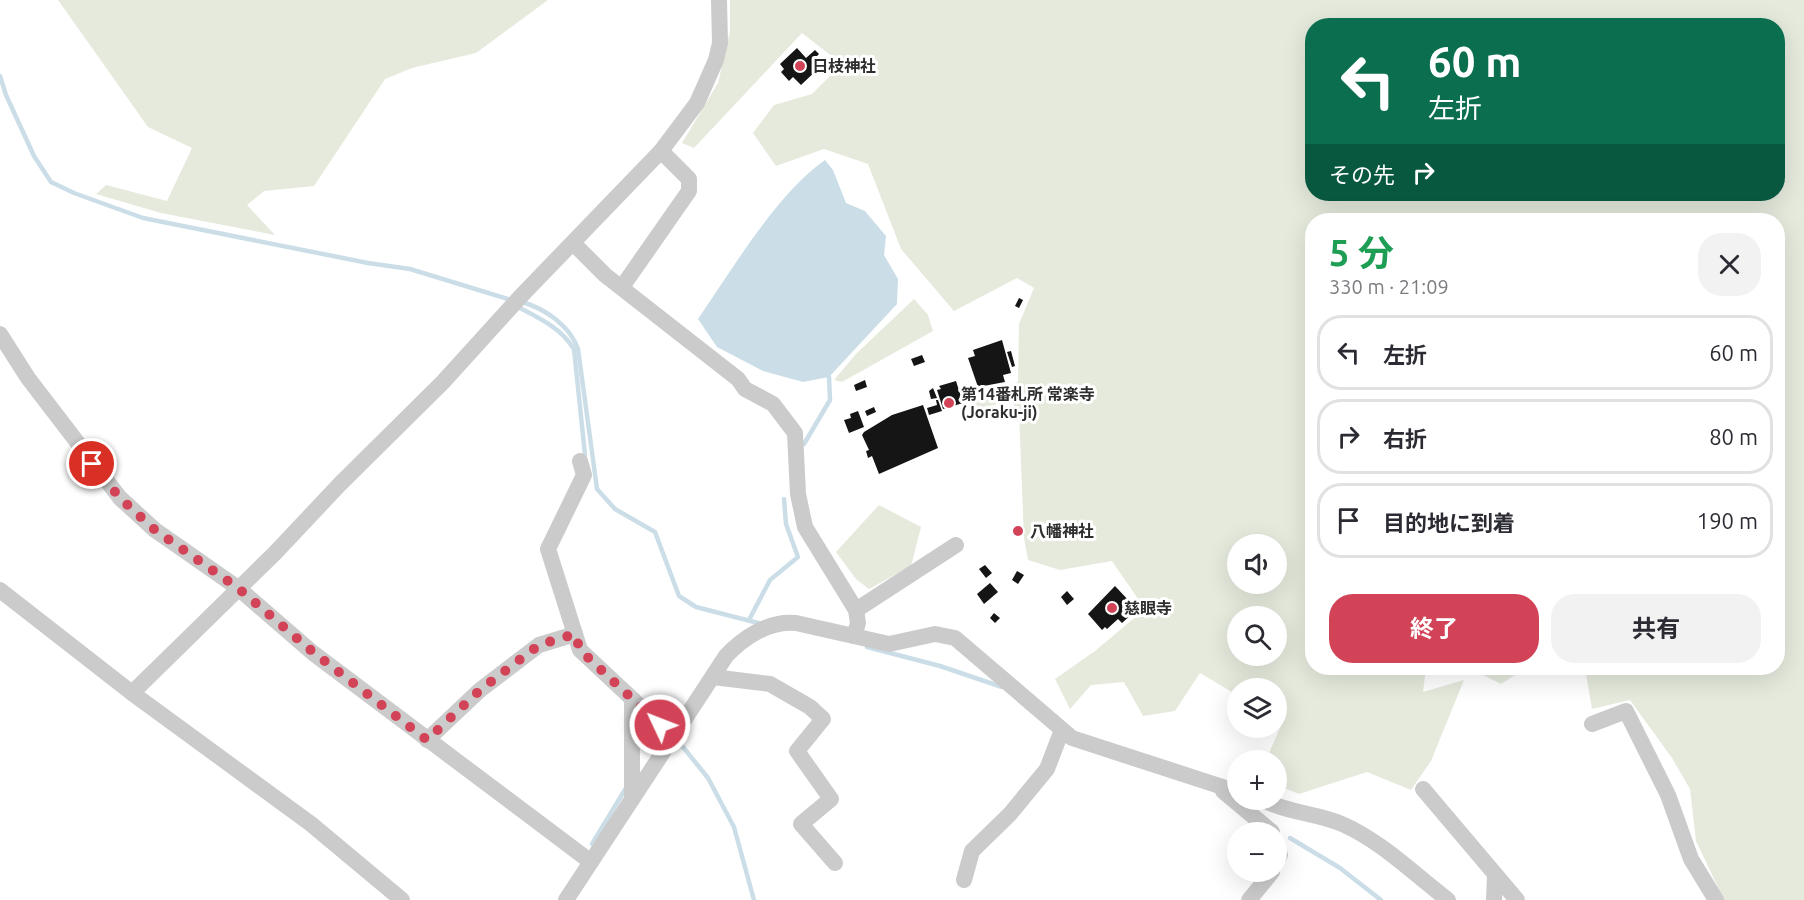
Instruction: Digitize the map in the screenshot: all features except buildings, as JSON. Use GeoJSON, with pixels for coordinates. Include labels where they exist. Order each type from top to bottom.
{"type":"FeatureCollection","features":[{"type":"Feature","properties":{"kind":"street"},"geometry":{"type":"LineString","coordinates":[[132,693],[443,382],[522,295],[661,151],[697,103],[716,60],[720,43],[719,0]]}},
{"type":"Feature","properties":{"kind":"street"},"geometry":{"type":"LineString","coordinates":[[622,286],[688,191],[689,178],[661,151]]}},
{"type":"Feature","properties":{"kind":"street"},"geometry":{"type":"LineString","coordinates":[[573,243],[622,286],[738,379],[745,389],[772,404],[795,433],[798,494],[805,527],[856,610],[858,623],[854,636]]}},
{"type":"Feature","properties":{"kind":"street"},"geometry":{"type":"LineString","coordinates":[[0,334],[34,387],[120,498],[155,530],[238,588],[313,652],[591,862]]}},
{"type":"Feature","properties":{"kind":"street"},"geometry":{"type":"LineString","coordinates":[[580,461],[584,476],[548,549],[580,650],[674,738]]}},
{"type":"Feature","properties":{"kind":"street"},"geometry":{"type":"LineString","coordinates":[[856,610],[956,545]]}},
{"type":"Feature","properties":{"kind":"street"},"geometry":{"type":"LineString","coordinates":[[0,591],[132,693],[311,824],[402,900]]}},
{"type":"Feature","properties":{"kind":"street"},"geometry":{"type":"LineString","coordinates":[[566,900],[737,644],[771,626],[796,623],[889,644],[935,634],[956,638],[1072,738],[1227,789]]}},
{"type":"Feature","properties":{"kind":"street"},"geometry":{"type":"LineString","coordinates":[[427,740],[480,690],[539,645],[575,634]]}},
{"type":"Feature","properties":{"kind":"street"},"geometry":{"type":"LineString","coordinates":[[713,677],[770,684],[810,707],[823,719],[797,751],[831,799],[801,824],[835,863]]}},
{"type":"Feature","properties":{"kind":"street"},"geometry":{"type":"LineString","coordinates":[[632,699],[632,799]]}},
{"type":"Feature","properties":{"kind":"street"},"geometry":{"type":"LineString","coordinates":[[1592,724],[1626,711],[1668,795],[1691,859],[1716,900]]}},
{"type":"Feature","properties":{"kind":"street"},"geometry":{"type":"LineString","coordinates":[[964,879],[972,851],[1010,814],[1047,769],[1062,730]]}},
{"type":"Feature","properties":{"kind":"street"},"geometry":{"type":"LineString","coordinates":[[1217,787],[1260,822]]}},
{"type":"Feature","properties":{"kind":"street"},"geometry":{"type":"LineString","coordinates":[[1424,789],[1517,900]]}},
{"type":"Feature","properties":{"kind":"street"},"geometry":{"type":"LineString","coordinates":[[1287,810],[1324,817],[1366,836],[1448,900]]}},
{"type":"Feature","properties":{"kind":"street"},"geometry":{"type":"LineString","coordinates":[[1494,900],[1495,875]]}},
{"type":"Feature","properties":{"kind":"street"},"geometry":{"type":"LineString","coordinates":[[1249,900],[1264,882]]}},
{"type":"Feature","properties":{"kind":"shaded area"},"geometry":{"type":"Polygon","coordinates":[[[58,0],[548,0],[476,53],[412,68],[385,79],[314,186],[264,191],[247,205],[275,235],[161,213],[96,194],[106,185],[167,201],[192,148],[148,127],[58,0]]]}},
{"type":"Feature","properties":{"kind":"shaded area"},"geometry":{"type":"Polygon","coordinates":[[[730,0],[1804,0],[1804,900],[1724,900],[1696,841],[1690,789],[1672,758],[1630,700],[1592,709],[1586,675],[1785,675],[1785,213],[1305,213],[1305,675],[1425,675],[1423,692],[1464,680],[1431,761],[1411,790],[1367,772],[1299,794],[1287,789],[1287,750],[1270,750],[1276,738],[1287,738],[1287,678],[1227,678],[1227,689],[1200,673],[1175,711],[1143,716],[1124,682],[1091,685],[1070,709],[1055,679],[1095,651],[1145,609],[1112,561],[1060,570],[1028,560],[1024,538],[1019,413],[1012,401],[974,409],[970,395],[1018,382],[1019,324],[1034,288],[1017,278],[954,311],[901,249],[868,164],[824,149],[776,166],[753,133],[774,105],[812,94],[842,64],[802,33],[694,148],[682,143],[718,83],[730,31],[730,0]]]}},
{"type":"Feature","properties":{"kind":"shaded area"},"geometry":{"type":"Polygon","coordinates":[[[914,299],[928,315],[933,331],[842,382],[834,380],[856,354],[914,299]]]}},
{"type":"Feature","properties":{"kind":"shaded area"},"geometry":{"type":"Polygon","coordinates":[[[879,505],[921,527],[911,566],[869,589],[856,579],[836,552],[879,505]]]}},
{"type":"Feature","properties":{"kind":"shaded area"},"geometry":{"type":"Polygon","coordinates":[[[1483,675],[1515,675],[1501,684],[1483,675]]]}},
{"type":"Feature","properties":{"kind":"water"},"geometry":{"type":"Polygon","coordinates":[[[825,160],[833,170],[846,203],[865,211],[886,236],[884,255],[898,279],[897,304],[829,377],[803,382],[763,371],[717,347],[698,319],[773,212],[807,174],[825,160]]]}},
{"type":"Feature","properties":{"kind":"waterway"},"geometry":{"type":"LineString","coordinates":[[0,76],[6,95],[34,156],[51,182],[74,193],[143,218],[368,263],[410,269],[511,300]]}},
{"type":"Feature","properties":{"kind":"waterway"},"geometry":{"type":"LineString","coordinates":[[522,302],[540,309],[556,320],[569,333],[578,349],[597,489],[615,509],[655,532],[679,596],[696,607],[762,624]]}},
{"type":"Feature","properties":{"kind":"waterway"},"geometry":{"type":"LineString","coordinates":[[516,306],[556,329],[574,349],[585,455]]}},
{"type":"Feature","properties":{"kind":"waterway"},"geometry":{"type":"LineString","coordinates":[[804,444],[830,400],[829,377]]}},
{"type":"Feature","properties":{"kind":"waterway"},"geometry":{"type":"LineString","coordinates":[[749,620],[770,580],[798,557],[786,524],[784,499]]}},
{"type":"Feature","properties":{"kind":"waterway"},"geometry":{"type":"LineString","coordinates":[[867,647],[940,666],[1002,687]]}},
{"type":"Feature","properties":{"kind":"waterway"},"geometry":{"type":"LineString","coordinates":[[679,742],[708,778],[734,827],[754,900]]}},
{"type":"Feature","properties":{"kind":"waterway"},"geometry":{"type":"LineString","coordinates":[[592,844],[626,788]]}},
{"type":"Feature","properties":{"kind":"waterway"},"geometry":{"type":"LineString","coordinates":[[1290,838],[1340,868],[1381,900]]}},
{"type":"Feature","properties":{"kind":"place","name":"日枝神社"},"geometry":{"type":"Point","coordinates":[800,66]}},
{"type":"Feature","properties":{"kind":"place","name":"第14番札所 常楽寺 (Joraku-ji)"},"geometry":{"type":"Point","coordinates":[949,403]}},
{"type":"Feature","properties":{"kind":"place","name":"八幡神社"},"geometry":{"type":"Point","coordinates":[1018,531]}},
{"type":"Feature","properties":{"kind":"place","name":"慈眼寺"},"geometry":{"type":"Point","coordinates":[1112,608]}},
{"type":"Feature","properties":{"kind":"route"},"geometry":{"type":"LineString","coordinates":[[92,464],[120,498],[155,530],[238,588],[313,652],[427,740],[480,690],[539,645],[575,634],[580,650],[660,725]]}}]}
